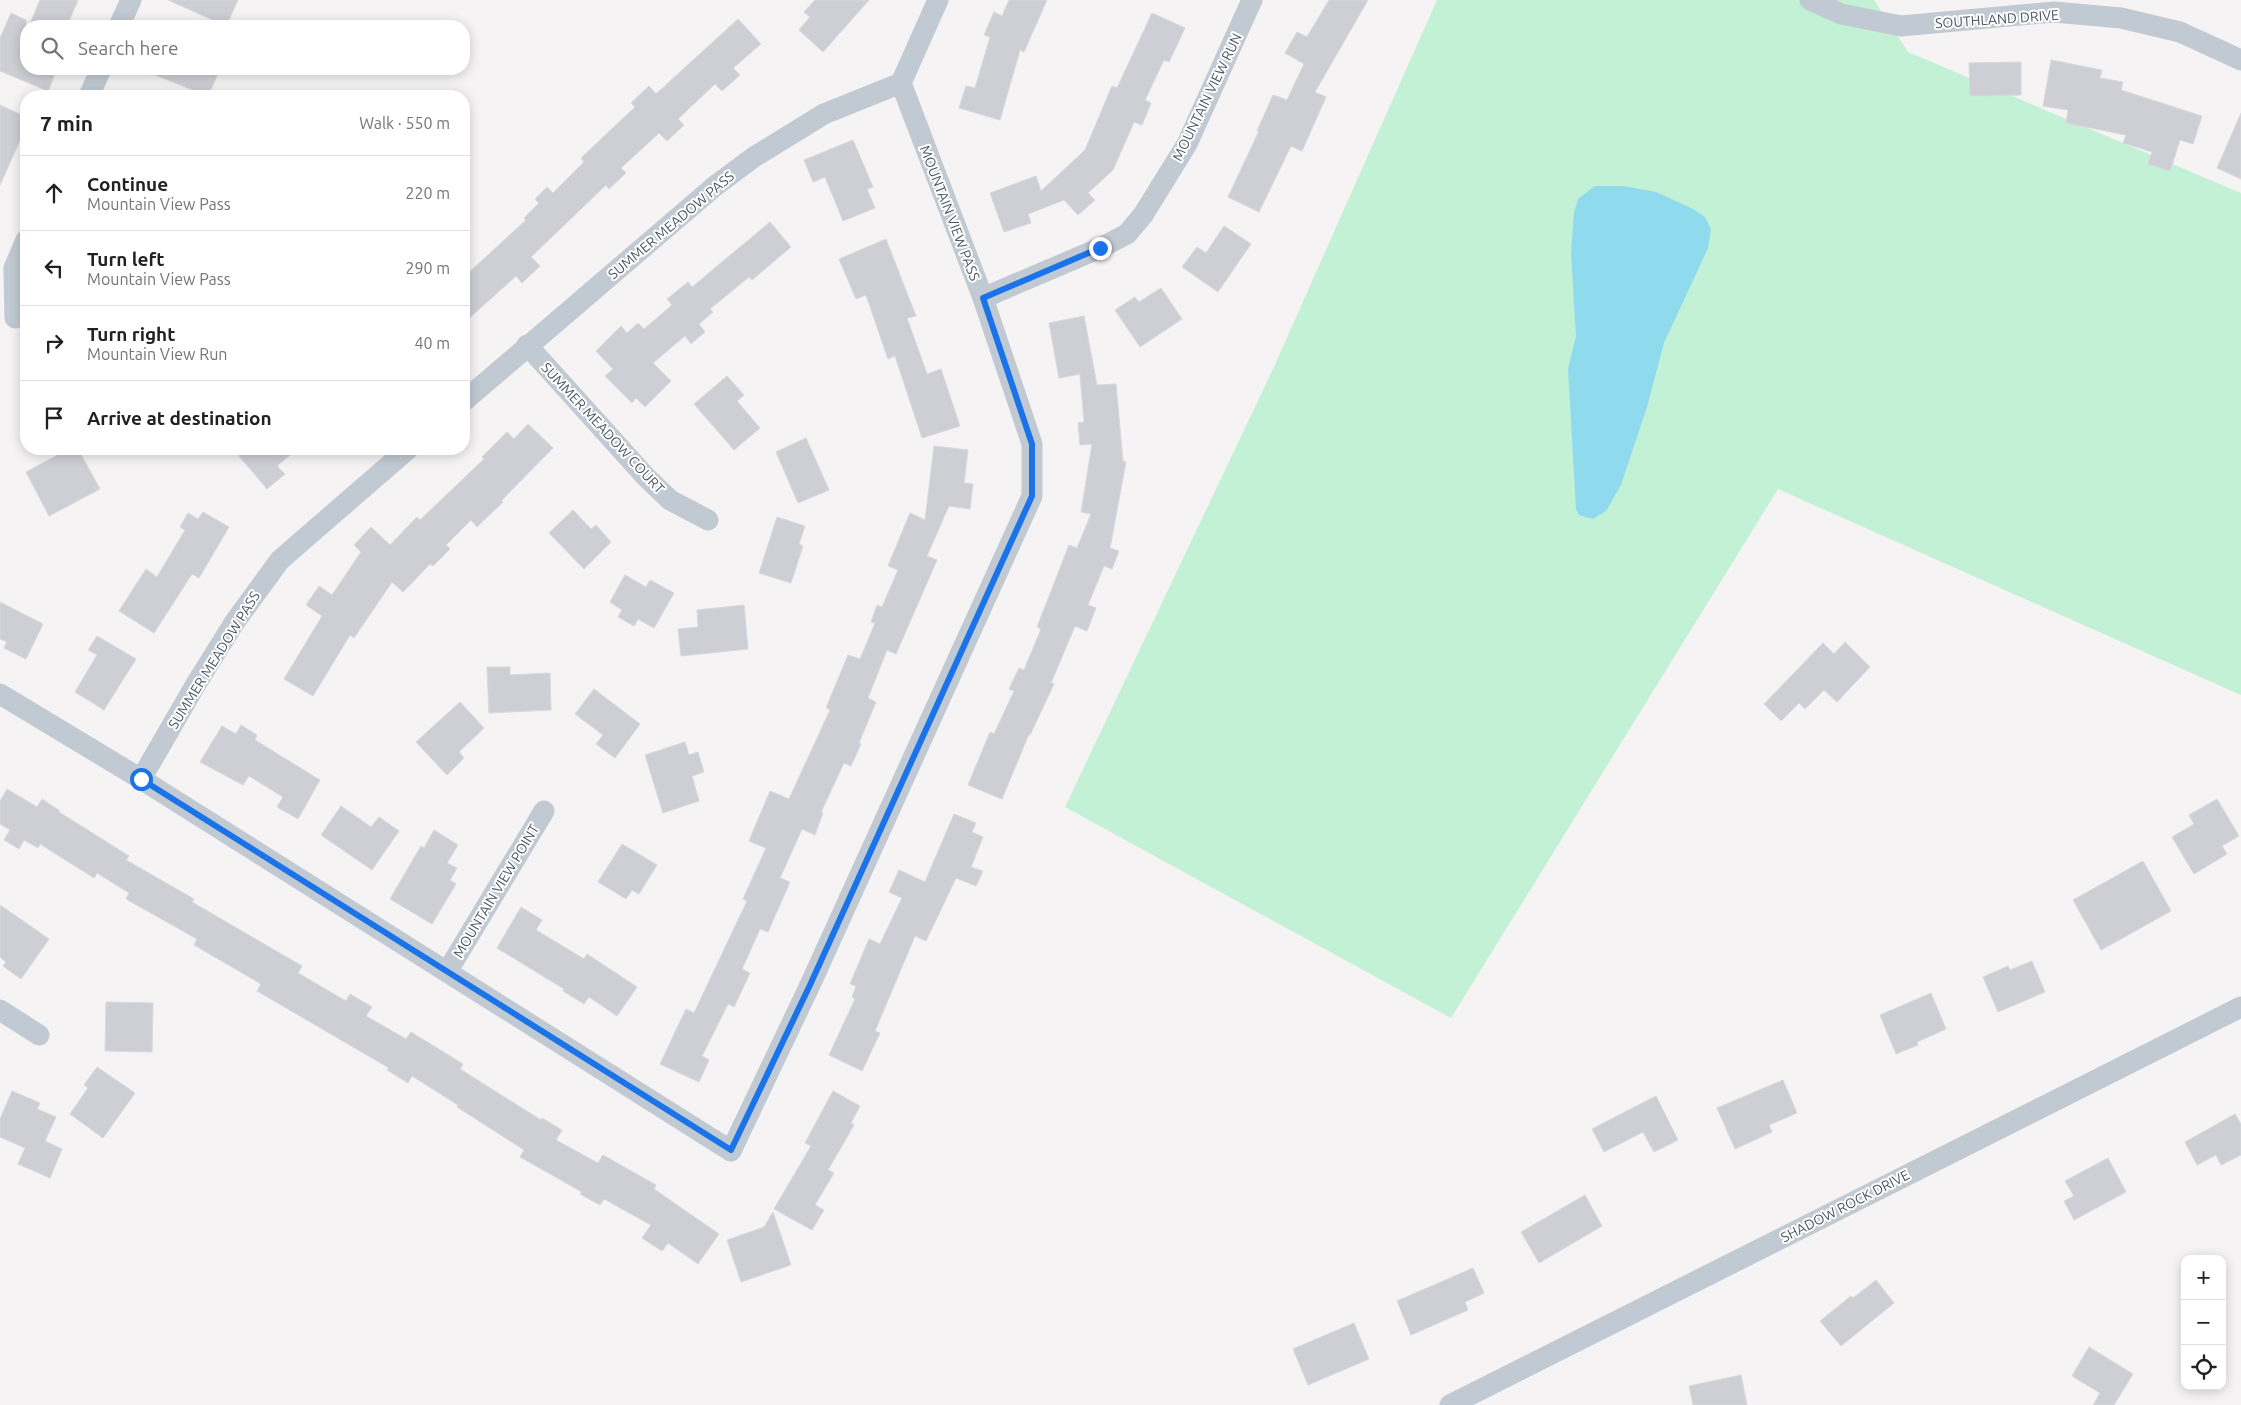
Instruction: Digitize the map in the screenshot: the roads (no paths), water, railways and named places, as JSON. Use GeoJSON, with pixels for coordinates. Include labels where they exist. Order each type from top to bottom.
{"type":"FeatureCollection","features":[{"type":"Feature","properties":{"kind":"street"},"geometry":{"type":"LineString","coordinates":[[123,20],[131,0]]}},
{"type":"Feature","properties":{"kind":"street"},"geometry":{"type":"LineString","coordinates":[[901,83],[938,0]]}},
{"type":"Feature","properties":{"kind":"street","name":"MOUNTAIN VIEW RUN"},"geometry":{"type":"LineString","coordinates":[[983,298],[1100,248],[1127,234],[1143,215],[1187,144],[1252,0]]}},
{"type":"Feature","properties":{"kind":"street","name":"SOUTHLAND DRIVE"},"geometry":{"type":"LineString","coordinates":[[1810,0],[1841,14],[1901,26],[2054,6],[2121,18],[2180,32],[2241,60]]}},
{"type":"Feature","properties":{"kind":"street"},"geometry":{"type":"LineString","coordinates":[[92,90],[98,75]]}},
{"type":"Feature","properties":{"kind":"street","name":"MOUNTAIN VIEW PASS"},"geometry":{"type":"LineString","coordinates":[[0,694],[141,779],[731,1150],[810,985],[1032,496],[1032,444],[983,298],[901,83]]}},
{"type":"Feature","properties":{"kind":"street","name":"SUMMER MEADOW PASS"},"geometry":{"type":"LineString","coordinates":[[470,396],[715,186],[754,157],[824,114],[901,83]]}},
{"type":"Feature","properties":{"kind":"street"},"geometry":{"type":"LineString","coordinates":[[15,318],[14,268],[20,254]]}},
{"type":"Feature","properties":{"kind":"street","name":"SUMMER MEADOW COURT"},"geometry":{"type":"LineString","coordinates":[[528,346],[664,494],[682,508],[708,520]]}},
{"type":"Feature","properties":{"kind":"street","name":"SUMMER MEADOW PASS"},"geometry":{"type":"LineString","coordinates":[[141,779],[234,623],[280,560],[401,455]]}},
{"type":"Feature","properties":{"kind":"street","name":"MOUNTAIN VIEW POINT"},"geometry":{"type":"LineString","coordinates":[[447,972],[544,811]]}},
{"type":"Feature","properties":{"kind":"street","name":"SHADOW ROCK DRIVE"},"geometry":{"type":"LineString","coordinates":[[1450,1405],[2241,1007]]}},
{"type":"Feature","properties":{"kind":"street"},"geometry":{"type":"LineString","coordinates":[[0,1010],[39,1035]]}},
{"type":"Feature","properties":{"kind":"water"},"geometry":{"type":"Polygon","coordinates":[[[1595,186],[1623,186],[1656,192],[1693,209],[1705,217],[1711,229],[1708,248],[1664,343],[1647,407],[1621,485],[1606,511],[1593,519],[1579,515],[1576,509],[1568,369],[1576,336],[1571,253],[1574,213],[1578,199],[1595,186]]]}}]}
